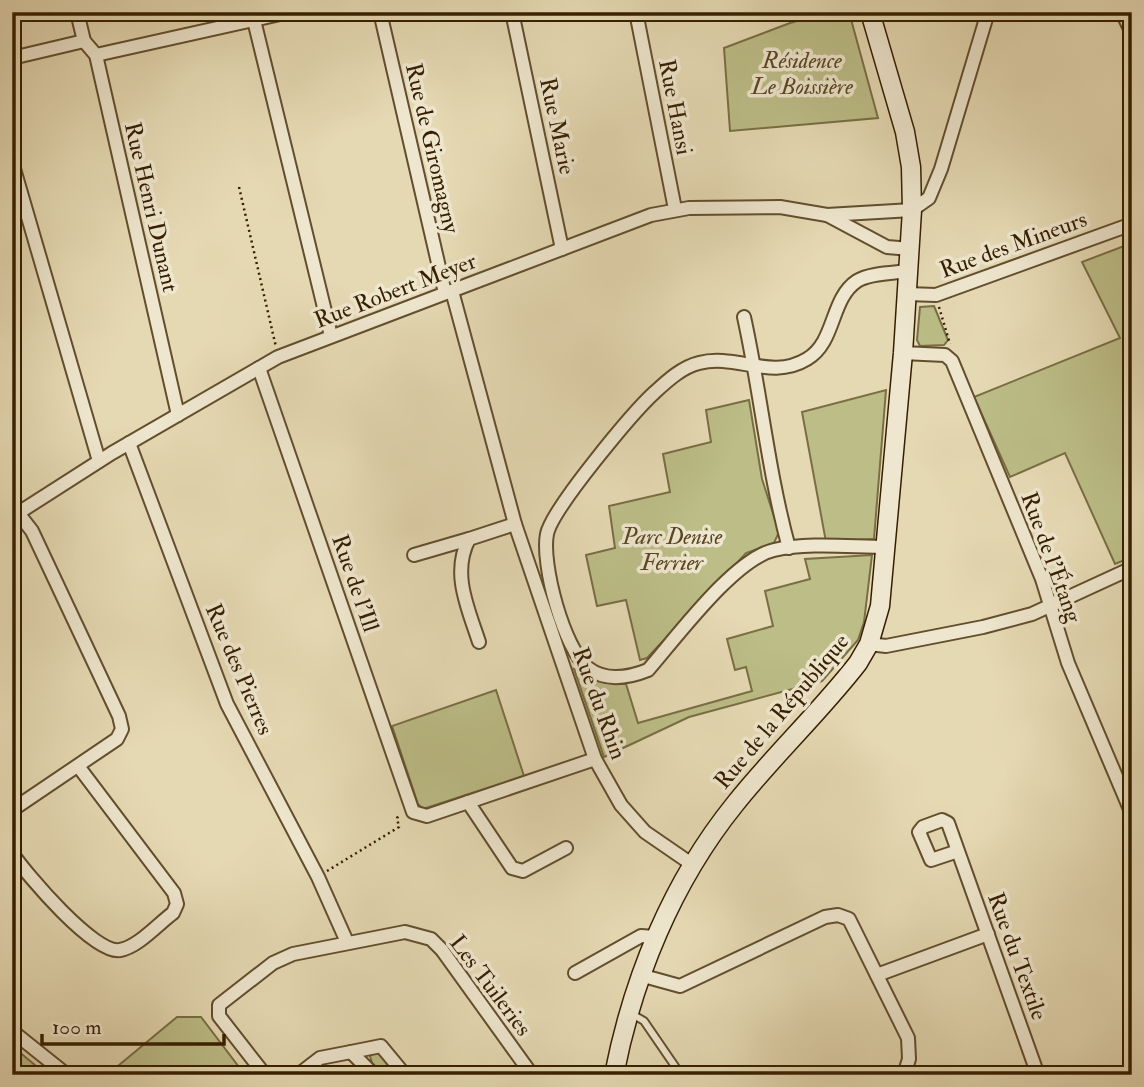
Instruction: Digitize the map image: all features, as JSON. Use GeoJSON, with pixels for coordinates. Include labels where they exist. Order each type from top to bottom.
{"type":"FeatureCollection","features":[{"type":"Feature","properties":{"kind":"main road","name":"Rue de la République"},"geometry":{"type":"LineString","coordinates":[[614,1075],[628,1012],[640,975],[655,937],[693,865],[735,804],[842,683],[869,644],[880,606],[903,353],[912,210],[911,167],[905,132],[888,65],[870,12]]}},
{"type":"Feature","properties":{"kind":"street","name":"Rue Henri Dunant"},"geometry":{"type":"LineString","coordinates":[[77,12],[84,41],[96,55],[178,415]]}},
{"type":"Feature","properties":{"kind":"street"},"geometry":{"type":"LineString","coordinates":[[96,55],[253,16],[289,12]]}},
{"type":"Feature","properties":{"kind":"street","name":"Rue de Giromagny"},"geometry":{"type":"LineString","coordinates":[[380,12],[448,292]]}},
{"type":"Feature","properties":{"kind":"street","name":"Rue Marie"},"geometry":{"type":"LineString","coordinates":[[512,12],[562,249]]}},
{"type":"Feature","properties":{"kind":"street","name":"Rue Hansi"},"geometry":{"type":"LineString","coordinates":[[636,12],[675,209]]}},
{"type":"Feature","properties":{"kind":"street"},"geometry":{"type":"LineString","coordinates":[[912,210],[929,198],[941,169],[988,12]]}},
{"type":"Feature","properties":{"kind":"street"},"geometry":{"type":"LineString","coordinates":[[1122,12],[1132,33]]}},
{"type":"Feature","properties":{"kind":"street"},"geometry":{"type":"LineString","coordinates":[[253,16],[331,336]]}},
{"type":"Feature","properties":{"kind":"street"},"geometry":{"type":"LineString","coordinates":[[12,58],[84,41]]}},
{"type":"Feature","properties":{"kind":"street"},"geometry":{"type":"LineString","coordinates":[[12,162],[99,461]]}},
{"type":"Feature","properties":{"kind":"street","name":"Rue Robert Meyer"},"geometry":{"type":"LineString","coordinates":[[14,514],[129,443],[278,357],[675,209],[780,207],[827,215],[912,210]]}},
{"type":"Feature","properties":{"kind":"street","name":"Rue Robert Meyer"},"geometry":{"type":"LineString","coordinates":[[827,215],[887,247],[911,249]]}},
{"type":"Feature","properties":{"kind":"street","name":"Rue des Mineurs"},"geometry":{"type":"LineString","coordinates":[[908,284],[936,295],[1132,224]]}},
{"type":"Feature","properties":{"kind":"street"},"geometry":{"type":"LineString","coordinates":[[887,547],[789,548],[759,555],[739,568],[648,670],[631,677],[610,677],[590,669],[577,657],[546,567],[547,534],[558,507],[653,393],[677,373],[698,363],[720,360],[755,368],[796,366],[817,354],[829,334],[844,293],[859,279],[908,284]]}},
{"type":"Feature","properties":{"kind":"street","name":"Rue du Rhin"},"geometry":{"type":"LineString","coordinates":[[448,292],[516,524],[595,759],[621,805],[645,832],[693,865]]}},
{"type":"Feature","properties":{"kind":"street"},"geometry":{"type":"LineString","coordinates":[[744,317],[755,368],[758,409],[789,548]]}},
{"type":"Feature","properties":{"kind":"street"},"geometry":{"type":"LineString","coordinates":[[903,353],[944,355],[951,361]]}},
{"type":"Feature","properties":{"kind":"street","name":"Rue de l'Étang"},"geometry":{"type":"LineString","coordinates":[[951,361],[1050,605],[1068,663],[1132,814]]}},
{"type":"Feature","properties":{"kind":"street","name":"Rue de l'Ill"},"geometry":{"type":"LineString","coordinates":[[259,368],[412,808]]}},
{"type":"Feature","properties":{"kind":"street","name":"Rue des Pierres"},"geometry":{"type":"LineString","coordinates":[[129,443],[227,704],[318,877],[347,942]]}},
{"type":"Feature","properties":{"kind":"street"},"geometry":{"type":"LineString","coordinates":[[12,810],[117,739],[122,729],[119,716],[32,531],[14,514]]}},
{"type":"Feature","properties":{"kind":"street"},"geometry":{"type":"LineString","coordinates":[[414,555],[516,524]]}},
{"type":"Feature","properties":{"kind":"street"},"geometry":{"type":"LineString","coordinates":[[469,539],[462,552],[461,588],[479,642]]}},
{"type":"Feature","properties":{"kind":"street"},"geometry":{"type":"LineString","coordinates":[[869,644],[886,646],[983,627],[1032,614],[1132,568]]}},
{"type":"Feature","properties":{"kind":"street"},"geometry":{"type":"LineString","coordinates":[[412,808],[427,816],[595,759]]}},
{"type":"Feature","properties":{"kind":"street"},"geometry":{"type":"LineString","coordinates":[[12,853],[79,928],[106,948],[116,951],[127,948],[173,913],[177,904],[174,893],[78,766]]}},
{"type":"Feature","properties":{"kind":"street"},"geometry":{"type":"LineString","coordinates":[[468,802],[512,868],[523,871],[566,848]]}},
{"type":"Feature","properties":{"kind":"street","name":"Rue du Textile"},"geometry":{"type":"LineString","coordinates":[[958,851],[1038,1075]]}},
{"type":"Feature","properties":{"kind":"street"},"geometry":{"type":"LineString","coordinates":[[640,975],[680,986],[825,917],[838,915],[849,919],[908,1038],[909,1059],[904,1075]]}},
{"type":"Feature","properties":{"kind":"street","name":"Les Tuileries"},"geometry":{"type":"LineString","coordinates":[[265,1075],[219,1016],[219,1004],[273,962],[293,954],[405,932],[431,939],[532,1075]]}},
{"type":"Feature","properties":{"kind":"street"},"geometry":{"type":"LineString","coordinates":[[877,975],[988,934]]}},
{"type":"Feature","properties":{"kind":"street"},"geometry":{"type":"LineString","coordinates":[[575,973],[641,936],[655,937]]}},
{"type":"Feature","properties":{"kind":"street"},"geometry":{"type":"LineString","coordinates":[[12,1031],[67,1075]]}},
{"type":"Feature","properties":{"kind":"street"},"geometry":{"type":"LineString","coordinates":[[298,1075],[320,1058],[381,1046],[405,1075]]}},
{"type":"Feature","properties":{"kind":"street"},"geometry":{"type":"LineString","coordinates":[[351,1052],[374,1075]]}},
{"type":"Feature","properties":{"kind":"lane"},"geometry":{"type":"LineString","coordinates":[[628,1012],[644,1021],[681,1075]]}},
{"type":"Feature","properties":{"kind":"path"},"geometry":{"type":"LineString","coordinates":[[239,187],[278,357]]}},
{"type":"Feature","properties":{"kind":"path"},"geometry":{"type":"LineString","coordinates":[[936,295],[951,346],[951,361]]}},
{"type":"Feature","properties":{"kind":"path"},"geometry":{"type":"LineString","coordinates":[[318,877],[399,827],[397,818],[412,808]]}},
{"type":"Feature","properties":{"kind":"green space","name":"Résidence Le Boissière"},"geometry":{"type":"Polygon","coordinates":[[[828,12],[849,12],[878,118],[730,131],[724,48],[828,12]]]}},
{"type":"Feature","properties":{"kind":"green space"},"geometry":{"type":"Polygon","coordinates":[[[1132,243],[1132,557],[1115,564],[1065,453],[1010,477],[974,397],[1120,338],[1082,262],[1132,243]]]}},
{"type":"Feature","properties":{"kind":"green space"},"geometry":{"type":"Polygon","coordinates":[[[934,306],[948,340],[944,345],[920,346],[917,340],[920,307],[934,306]]]}},
{"type":"Feature","properties":{"kind":"green space"},"geometry":{"type":"Polygon","coordinates":[[[886,390],[874,539],[826,542],[802,412],[886,390]]]}},
{"type":"Feature","properties":{"kind":"green space","name":"Parc Denise Ferrier"},"geometry":{"type":"Polygon","coordinates":[[[749,400],[762,479],[779,532],[774,543],[746,553],[647,658],[640,660],[626,600],[597,606],[586,555],[615,548],[609,506],[670,492],[663,454],[711,442],[706,410],[749,400]]]}},
{"type":"Feature","properties":{"kind":"green space"},"geometry":{"type":"Polygon","coordinates":[[[872,555],[864,622],[858,640],[822,681],[689,717],[604,757],[574,669],[597,681],[626,684],[638,723],[752,691],[746,667],[735,670],[727,639],[773,626],[765,591],[810,579],[805,559],[872,555]]]}},
{"type":"Feature","properties":{"kind":"green space"},"geometry":{"type":"Polygon","coordinates":[[[496,690],[524,776],[423,809],[418,804],[392,726],[496,690]]]}},
{"type":"Feature","properties":{"kind":"green space"},"geometry":{"type":"Polygon","coordinates":[[[177,1017],[201,1017],[245,1075],[107,1075],[177,1017]]]}},
{"type":"Feature","properties":{"kind":"green space"},"geometry":{"type":"Polygon","coordinates":[[[12,1046],[47,1075],[12,1075],[12,1046]]]}},
{"type":"Feature","properties":{"kind":"green space"},"geometry":{"type":"Polygon","coordinates":[[[378,1051],[400,1075],[384,1075],[372,1063],[370,1056],[378,1051]]]}}]}
